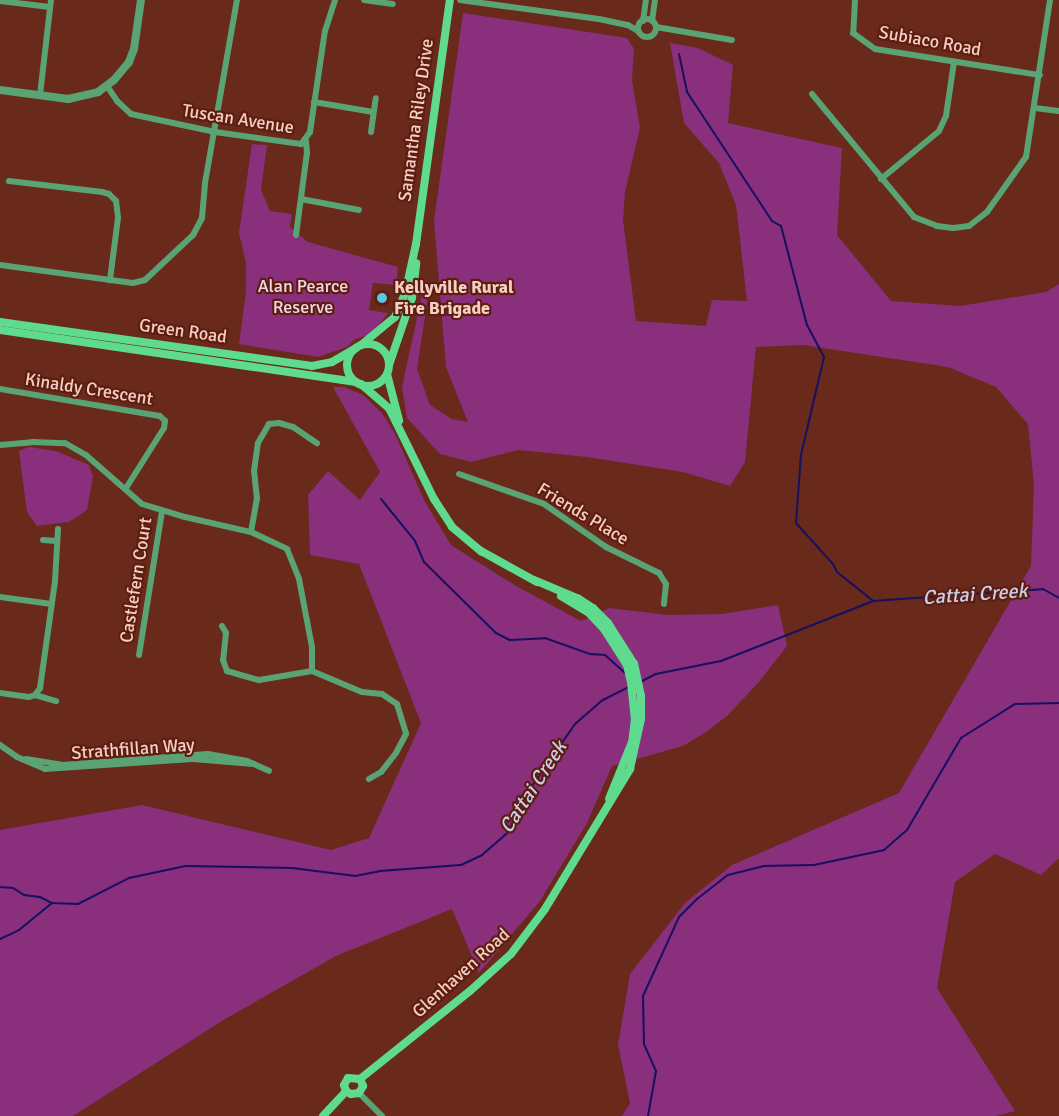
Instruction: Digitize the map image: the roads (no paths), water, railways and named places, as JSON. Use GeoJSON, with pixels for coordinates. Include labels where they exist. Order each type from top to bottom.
{"type":"FeatureCollection","features":[{"type":"Feature","properties":{"kind":"main road","name":"Samantha Riley Drive"},"geometry":{"type":"LineString","coordinates":[[359,346],[386,327],[401,306],[416,244],[450,0]]}},
{"type":"Feature","properties":{"kind":"main road","name":"Samantha Riley Drive"},"geometry":{"type":"LineString","coordinates":[[388,370],[412,298],[416,272],[416,244]]}},
{"type":"Feature","properties":{"kind":"main road","name":"Green Road"},"geometry":{"type":"LineString","coordinates":[[0,322],[312,366],[332,362],[359,346]]}},
{"type":"Feature","properties":{"kind":"main road","name":"Green Road"},"geometry":{"type":"LineString","coordinates":[[0,330],[359,383]]}},
{"type":"Feature","properties":{"kind":"main road"},"geometry":{"type":"LineString","coordinates":[[370,344],[381,348],[387,355],[388,370],[376,384],[359,383],[351,377],[348,364],[359,346],[370,344]]}},
{"type":"Feature","properties":{"kind":"main road","name":"Glenhaven Road"},"geometry":{"type":"LineString","coordinates":[[388,370],[401,429]]}},
{"type":"Feature","properties":{"kind":"main road","name":"Glenhaven Road"},"geometry":{"type":"LineString","coordinates":[[359,383],[389,408],[434,499],[452,527],[481,551],[534,580],[579,599],[593,608],[634,664],[638,700],[632,742],[603,813],[545,909],[511,954],[470,991],[360,1079]]}},
{"type":"Feature","properties":{"kind":"main road"},"geometry":{"type":"LineString","coordinates":[[348,1078],[360,1079],[363,1086],[359,1093],[351,1094],[346,1091],[344,1085],[348,1078]]}},
{"type":"Feature","properties":{"kind":"main road"},"geometry":{"type":"LineString","coordinates":[[323,1116],[346,1091]]}},
{"type":"Feature","properties":{"kind":"street"},"geometry":{"type":"LineString","coordinates":[[0,90],[75,99],[107,86],[121,74],[132,56],[141,0]]}},
{"type":"Feature","properties":{"kind":"street"},"geometry":{"type":"LineString","coordinates":[[0,265],[133,283],[145,280],[193,235],[202,218],[205,183],[237,0]]}},
{"type":"Feature","properties":{"kind":"street","name":"Tuscan Avenue"},"geometry":{"type":"LineString","coordinates":[[107,86],[130,114],[215,132],[301,144],[306,141],[310,132],[325,31],[335,0]]}},
{"type":"Feature","properties":{"kind":"street"},"geometry":{"type":"LineString","coordinates":[[364,0],[393,5]]}},
{"type":"Feature","properties":{"kind":"street"},"geometry":{"type":"LineString","coordinates":[[460,0],[732,40]]}},
{"type":"Feature","properties":{"kind":"street"},"geometry":{"type":"LineString","coordinates":[[645,0],[640,25],[648,38],[655,27],[655,0]]}},
{"type":"Feature","properties":{"kind":"street","name":"Subiaco Road"},"geometry":{"type":"LineString","coordinates":[[855,0],[853,33],[875,49],[1040,75]]}},
{"type":"Feature","properties":{"kind":"street"},"geometry":{"type":"LineString","coordinates":[[812,94],[909,213],[924,224],[953,228],[975,223],[987,212],[1026,157],[1050,0]]}},
{"type":"Feature","properties":{"kind":"street"},"geometry":{"type":"LineString","coordinates":[[0,1],[51,4],[40,95]]}},
{"type":"Feature","properties":{"kind":"street"},"geometry":{"type":"LineString","coordinates":[[881,179],[939,131],[946,116],[954,62]]}},
{"type":"Feature","properties":{"kind":"street"},"geometry":{"type":"LineString","coordinates":[[371,132],[376,98]]}},
{"type":"Feature","properties":{"kind":"street"},"geometry":{"type":"LineString","coordinates":[[314,102],[373,112]]}},
{"type":"Feature","properties":{"kind":"street"},"geometry":{"type":"LineString","coordinates":[[1035,108],[1059,111]]}},
{"type":"Feature","properties":{"kind":"street"},"geometry":{"type":"LineString","coordinates":[[296,235],[306,141]]}},
{"type":"Feature","properties":{"kind":"street"},"geometry":{"type":"LineString","coordinates":[[9,181],[109,194],[116,201],[118,218],[110,280]]}},
{"type":"Feature","properties":{"kind":"street"},"geometry":{"type":"LineString","coordinates":[[301,199],[359,210]]}},
{"type":"Feature","properties":{"kind":"street","name":"Kinaldy Crescent"},"geometry":{"type":"LineString","coordinates":[[0,389],[160,416],[165,421],[164,428],[126,488]]}},
{"type":"Feature","properties":{"kind":"street"},"geometry":{"type":"LineString","coordinates":[[251,532],[257,499],[254,471],[258,443],[269,424],[279,423],[293,427],[316,443]]}},
{"type":"Feature","properties":{"kind":"street"},"geometry":{"type":"LineString","coordinates":[[0,445],[17,442],[65,443],[86,455],[142,504],[251,532],[287,549],[293,561],[312,647],[312,671]]}},
{"type":"Feature","properties":{"kind":"street","name":"Friends Place"},"geometry":{"type":"LineString","coordinates":[[459,474],[544,504],[606,547],[659,573],[666,584],[664,604]]}},
{"type":"Feature","properties":{"kind":"street","name":"Castlefern Court"},"geometry":{"type":"LineString","coordinates":[[139,655],[162,510]]}},
{"type":"Feature","properties":{"kind":"street"},"geometry":{"type":"LineString","coordinates":[[35,695],[40,688],[52,604],[58,528]]}},
{"type":"Feature","properties":{"kind":"street"},"geometry":{"type":"LineString","coordinates":[[43,540],[57,541]]}},
{"type":"Feature","properties":{"kind":"street"},"geometry":{"type":"LineString","coordinates":[[0,597],[52,604]]}},
{"type":"Feature","properties":{"kind":"street"},"geometry":{"type":"LineString","coordinates":[[222,627],[226,633],[223,660],[227,671],[259,680],[312,671],[362,692],[382,694],[397,704],[406,734],[396,753],[381,772],[369,778]]}},
{"type":"Feature","properties":{"kind":"street"},"geometry":{"type":"LineString","coordinates":[[0,693],[29,697],[35,695],[56,701]]}},
{"type":"Feature","properties":{"kind":"street","name":"Strathfillan Way"},"geometry":{"type":"LineString","coordinates":[[0,745],[16,757],[34,766],[64,770],[193,759],[254,764],[269,771]]}},
{"type":"Feature","properties":{"kind":"street"},"geometry":{"type":"LineString","coordinates":[[359,1093],[382,1116]]}},
{"type":"Feature","properties":{"kind":"waterway"},"geometry":{"type":"LineString","coordinates":[[679,54],[687,92],[772,221],[781,226],[807,325],[824,357],[801,455],[796,523],[833,564],[837,572],[872,600]]}},
{"type":"Feature","properties":{"kind":"waterway"},"geometry":{"type":"LineString","coordinates":[[381,499],[415,541],[424,562],[496,633],[510,640],[545,638],[590,654],[605,655],[625,673]]}},
{"type":"Feature","properties":{"kind":"waterway","name":"Cattai Creek"},"geometry":{"type":"LineString","coordinates":[[642,681],[656,674],[721,661],[873,601],[1043,589],[1059,598]]}},
{"type":"Feature","properties":{"kind":"waterway","name":"Cattai Creek"},"geometry":{"type":"LineString","coordinates":[[0,939],[19,930],[52,903],[78,904],[129,878],[186,866],[292,868],[355,876],[380,871],[461,865],[482,855],[508,832],[525,796],[575,724],[603,700],[628,687]]}},
{"type":"Feature","properties":{"kind":"waterway"},"geometry":{"type":"LineString","coordinates":[[648,1116],[656,1071],[644,1044],[643,996],[679,917],[697,899],[728,875],[763,866],[814,865],[884,850],[907,830],[961,738],[1015,704],[1059,703]]}},
{"type":"Feature","properties":{"kind":"waterway"},"geometry":{"type":"LineString","coordinates":[[0,887],[13,888],[24,895],[40,897],[52,903]]}},
{"type":"Feature","properties":{"kind":"place","name":"Kellyville Rural Fire Brigade"},"geometry":{"type":"Point","coordinates":[382,298]}},
{"type":"Feature","properties":{"kind":"park label","name":"Alan Pearce Reserve"},"geometry":{"type":"Point","coordinates":[303,297]}}]}
